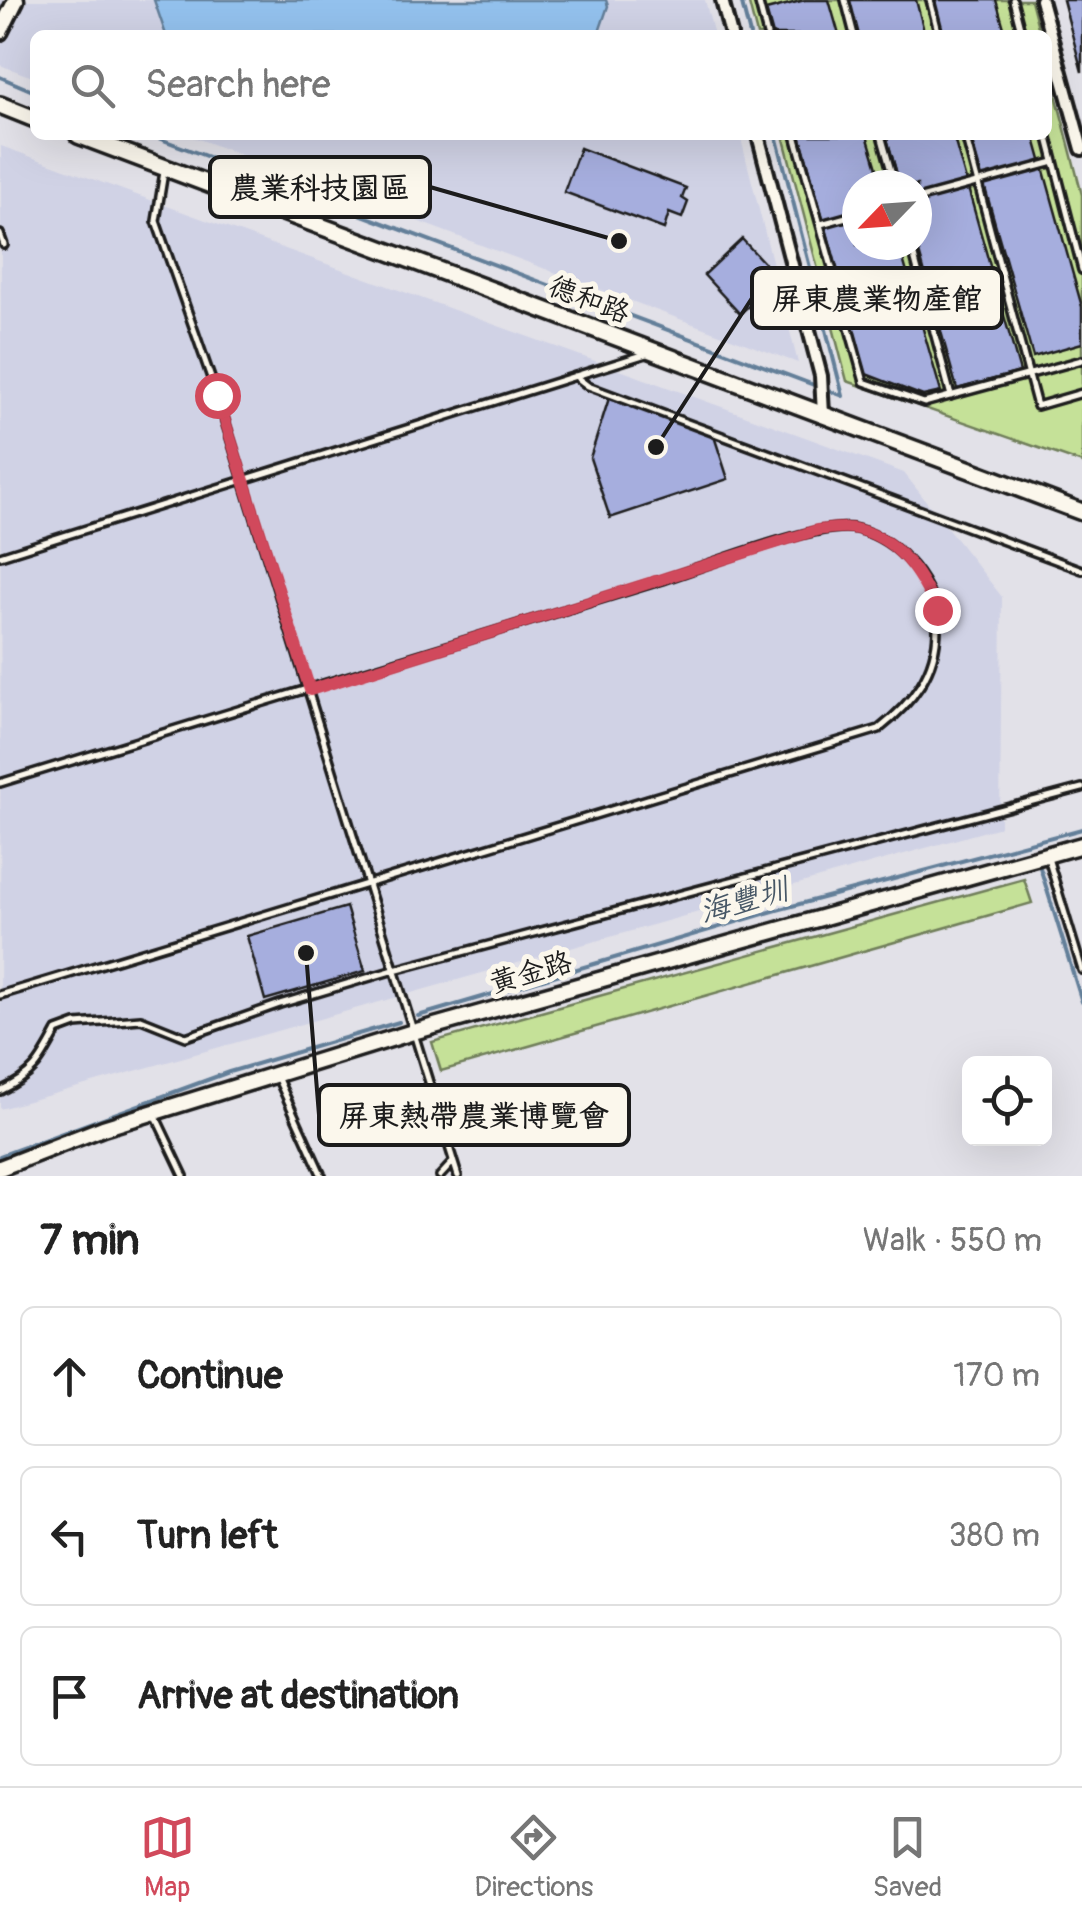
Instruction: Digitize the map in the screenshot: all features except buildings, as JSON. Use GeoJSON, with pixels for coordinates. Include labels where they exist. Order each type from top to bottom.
{"type":"FeatureCollection","features":[{"type":"Feature","properties":{"kind":"main road"},"geometry":{"type":"LineString","coordinates":[[2,111],[30,118]]}},
{"type":"Feature","properties":{"kind":"main road","name":"德和路"},"geometry":{"type":"LineString","coordinates":[[91,140],[1082,512]]}},
{"type":"Feature","properties":{"kind":"street"},"geometry":{"type":"LineString","coordinates":[[0,32],[16,0]]}},
{"type":"Feature","properties":{"kind":"street"},"geometry":{"type":"LineString","coordinates":[[722,0],[730,30]]}},
{"type":"Feature","properties":{"kind":"street"},"geometry":{"type":"LineString","coordinates":[[1042,0],[1051,30]]}},
{"type":"Feature","properties":{"kind":"street"},"geometry":{"type":"LineString","coordinates":[[1052,35],[1082,149]]}},
{"type":"Feature","properties":{"kind":"street"},"geometry":{"type":"LineString","coordinates":[[759,140],[821,376],[822,415]]}},
{"type":"Feature","properties":{"kind":"street","name":"黃金路"},"geometry":{"type":"LineString","coordinates":[[0,1168],[153,1113],[413,1032],[1082,846]]}},
{"type":"Feature","properties":{"kind":"lane"},"geometry":{"type":"LineString","coordinates":[[758,0],[767,30]]}},
{"type":"Feature","properties":{"kind":"lane"},"geometry":{"type":"LineString","coordinates":[[844,0],[853,30]]}},
{"type":"Feature","properties":{"kind":"lane"},"geometry":{"type":"LineString","coordinates":[[930,0],[938,30]]}},
{"type":"Feature","properties":{"kind":"lane"},"geometry":{"type":"LineString","coordinates":[[1012,0],[1021,30]]}},
{"type":"Feature","properties":{"kind":"lane"},"geometry":{"type":"LineString","coordinates":[[796,140],[864,382],[924,403],[1082,360]]}},
{"type":"Feature","properties":{"kind":"lane"},"geometry":{"type":"LineString","coordinates":[[882,140],[891,170]]}},
{"type":"Feature","properties":{"kind":"lane"},"geometry":{"type":"LineString","coordinates":[[967,140],[1038,406],[1082,393]]}},
{"type":"Feature","properties":{"kind":"lane"},"geometry":{"type":"LineString","coordinates":[[1048,140],[1082,270]]}},
{"type":"Feature","properties":{"kind":"lane"},"geometry":{"type":"LineString","coordinates":[[932,195],[1054,162]]}},
{"type":"Feature","properties":{"kind":"lane"},"geometry":{"type":"LineString","coordinates":[[165,168],[156,222],[244,480],[458,1176]]}},
{"type":"Feature","properties":{"kind":"lane"},"geometry":{"type":"LineString","coordinates":[[820,224],[842,218]]}},
{"type":"Feature","properties":{"kind":"lane"},"geometry":{"type":"LineString","coordinates":[[0,234],[4,245]]}},
{"type":"Feature","properties":{"kind":"lane"},"geometry":{"type":"LineString","coordinates":[[915,260],[951,396]]}},
{"type":"Feature","properties":{"kind":"lane"},"geometry":{"type":"LineString","coordinates":[[0,556],[653,351]]}},
{"type":"Feature","properties":{"kind":"lane"},"geometry":{"type":"LineString","coordinates":[[574,376],[588,386],[1082,570]]}},
{"type":"Feature","properties":{"kind":"lane"},"geometry":{"type":"LineString","coordinates":[[0,783],[817,530],[855,528],[890,544],[920,574],[937,610],[937,640],[928,672],[908,706],[879,728],[0,995]]}},
{"type":"Feature","properties":{"kind":"lane"},"geometry":{"type":"LineString","coordinates":[[0,1091],[37,1068],[57,1031],[76,1024],[141,1019],[186,1038],[280,1004],[394,970],[1082,788]]}},
{"type":"Feature","properties":{"kind":"lane"},"geometry":{"type":"LineString","coordinates":[[1047,855],[1082,970]]}},
{"type":"Feature","properties":{"kind":"lane"},"geometry":{"type":"LineString","coordinates":[[276,1074],[322,1176]]}},
{"type":"Feature","properties":{"kind":"lane"},"geometry":{"type":"LineString","coordinates":[[153,1113],[184,1176]]}},
{"type":"Feature","properties":{"kind":"lane"},"geometry":{"type":"LineString","coordinates":[[440,1176],[452,1163]]}},
{"type":"Feature","properties":{"kind":"shaded area"},"geometry":{"type":"Polygon","coordinates":[[[0,0],[705,0],[713,30],[30,30],[30,76],[0,65],[0,0]]]}},
{"type":"Feature","properties":{"kind":"shaded area"},"geometry":{"type":"Polygon","coordinates":[[[201,140],[741,140],[798,363],[201,140]]]}},
{"type":"Feature","properties":{"kind":"shaded area"},"geometry":{"type":"Polygon","coordinates":[[[1,146],[904,473],[1002,597],[1000,827],[0,1109],[1,146]]]}},
{"type":"Feature","properties":{"kind":"green space"},"geometry":{"type":"Polygon","coordinates":[[[748,0],[1031,0],[1039,30],[756,30],[748,0]]]}},
{"type":"Feature","properties":{"kind":"green space"},"geometry":{"type":"Polygon","coordinates":[[[1052,79],[1082,195],[1082,463],[847,381],[784,140],[1052,140],[1052,79]]]}},
{"type":"Feature","properties":{"kind":"green space"},"geometry":{"type":"Polygon","coordinates":[[[1024,879],[1032,903],[441,1071],[432,1042],[1024,879]]]}},
{"type":"Feature","properties":{"kind":"water"},"geometry":{"type":"Polygon","coordinates":[[[154,0],[606,0],[608,6],[600,30],[164,30],[154,0]]]}},
{"type":"Feature","properties":{"kind":"waterway"},"geometry":{"type":"LineString","coordinates":[[741,0],[749,30]]}},
{"type":"Feature","properties":{"kind":"waterway"},"geometry":{"type":"LineString","coordinates":[[0,77],[30,90]]}},
{"type":"Feature","properties":{"kind":"waterway"},"geometry":{"type":"LineString","coordinates":[[163,140],[843,396]]}},
{"type":"Feature","properties":{"kind":"waterway"},"geometry":{"type":"LineString","coordinates":[[777,140],[843,396]]}},
{"type":"Feature","properties":{"kind":"waterway","name":"海豐圳"},"geometry":{"type":"LineString","coordinates":[[418,1016],[777,910],[1082,829]]}},
{"type":"Feature","properties":{"kind":"waterway"},"geometry":{"type":"LineString","coordinates":[[1038,861],[1082,1002]]}},
{"type":"Feature","properties":{"kind":"waterway","name":"海豐圳"},"geometry":{"type":"LineString","coordinates":[[0,1156],[229,1072],[399,1022]]}},
{"type":"Feature","properties":{"kind":"place","name":"農業科技園區"},"geometry":{"type":"Point","coordinates":[619,241]}},
{"type":"Feature","properties":{"kind":"place","name":"屏東農業物產館"},"geometry":{"type":"Point","coordinates":[656,447]}},
{"type":"Feature","properties":{"kind":"place","name":"屏東熱帶農業博覽會"},"geometry":{"type":"Point","coordinates":[306,953]}},
{"type":"Feature","properties":{"kind":"route"},"geometry":{"type":"LineString","coordinates":[[217,395],[310,690],[817,530],[855,528],[890,544],[920,574],[937,610]]}}]}
